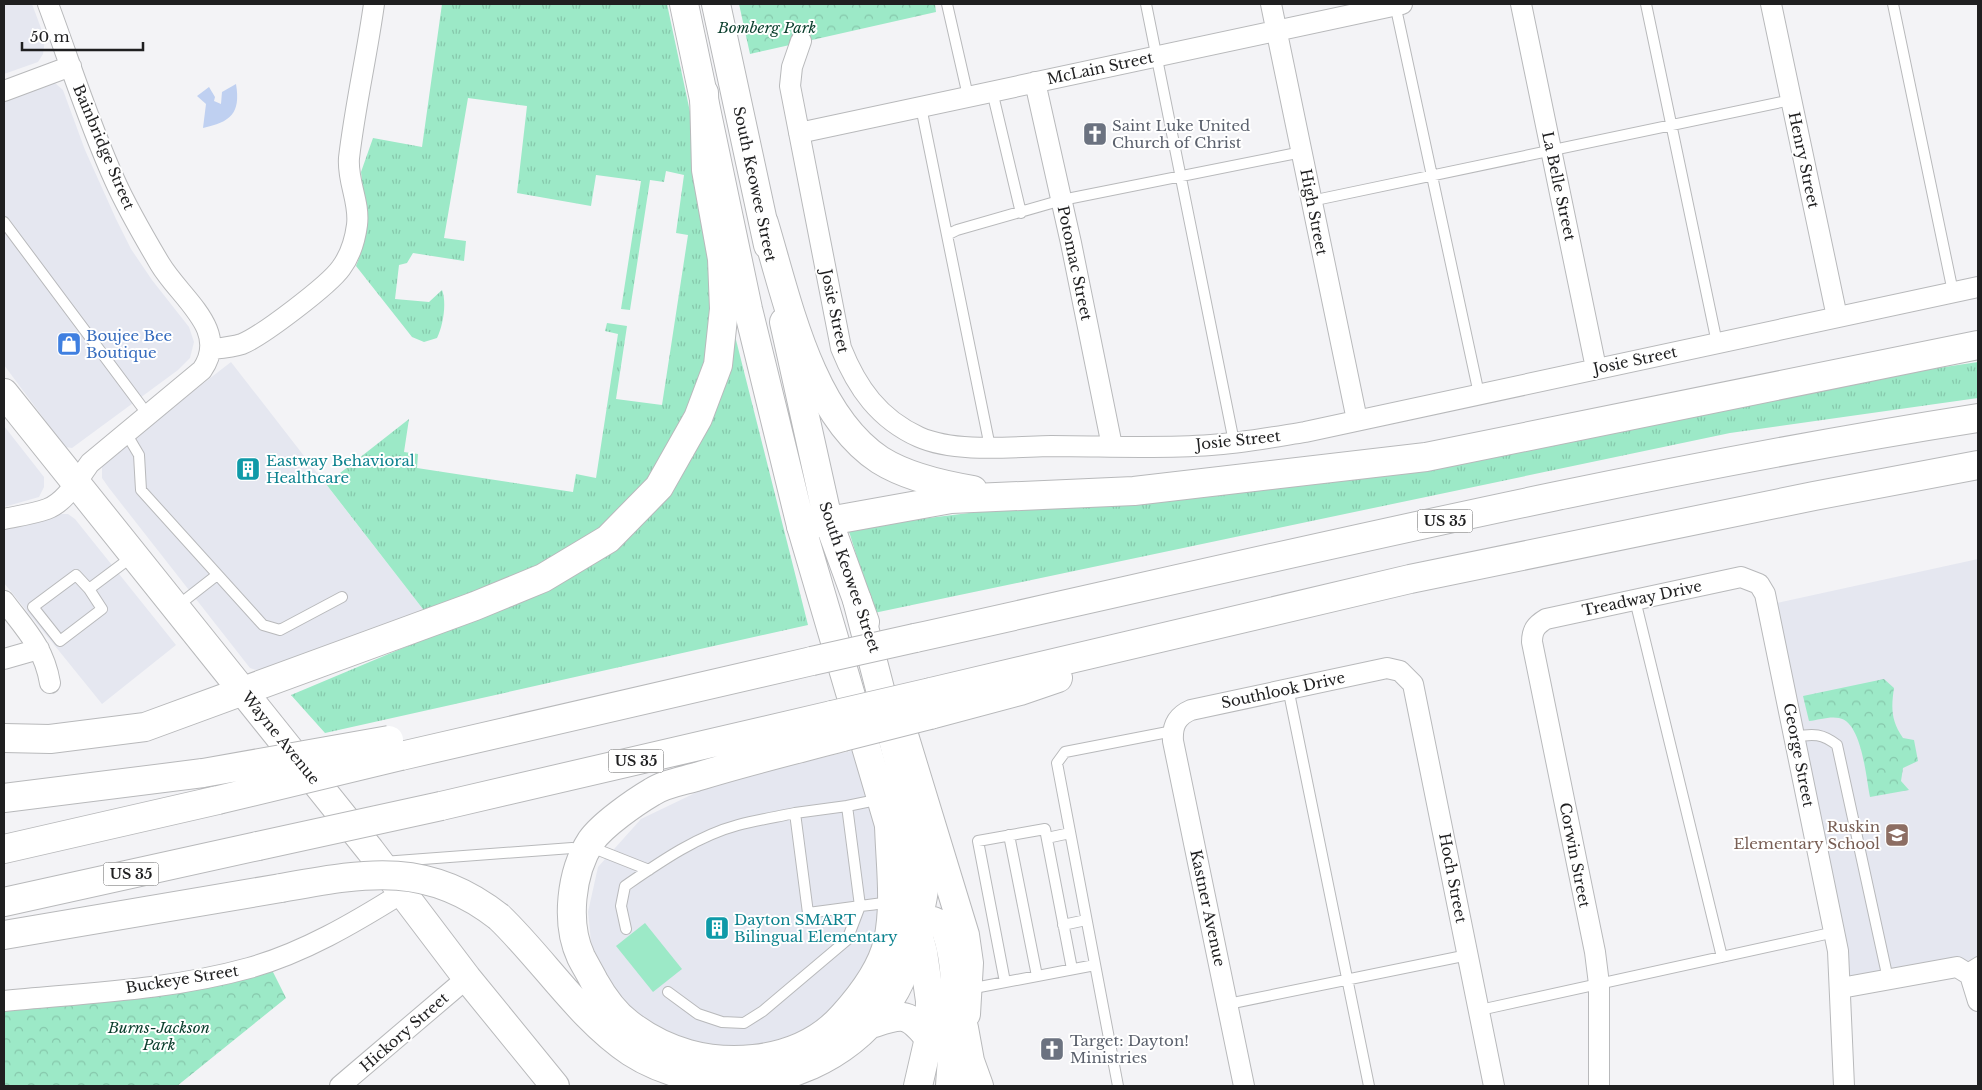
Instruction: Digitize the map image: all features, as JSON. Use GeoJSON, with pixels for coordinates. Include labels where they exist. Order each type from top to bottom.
{"type":"FeatureCollection","features":[{"type":"Feature","properties":{"kind":"main road","name":"South Keowee Street"},"geometry":{"type":"LineString","coordinates":[[684,4],[748,309],[801,526],[917,924],[929,981],[929,1038],[918,1086]]}},
{"type":"Feature","properties":{"kind":"main road","name":"South Keowee Street"},"geometry":{"type":"LineString","coordinates":[[716,4],[828,520],[906,739],[965,935],[969,963],[968,989],[964,1028],[951,1086]]}},
{"type":"Feature","properties":{"kind":"main road"},"geometry":{"type":"LineString","coordinates":[[4,738],[50,739],[145,726],[475,606],[543,578],[608,539],[659,487],[698,418],[719,357],[724,310],[722,259],[706,170],[704,93]]}},
{"type":"Feature","properties":{"kind":"main road"},"geometry":{"type":"LineString","coordinates":[[764,223],[803,348],[835,416],[855,440],[881,460],[914,474],[946,485],[1017,496]]}},
{"type":"Feature","properties":{"kind":"main road"},"geometry":{"type":"LineString","coordinates":[[801,526],[951,500],[1134,491],[1426,457],[1978,346]]}},
{"type":"Feature","properties":{"kind":"main road","name":"Wayne Avenue"},"geometry":{"type":"LineString","coordinates":[[4,393],[380,862],[467,978],[554,1086]]}},
{"type":"Feature","properties":{"kind":"main road","name":"US 35"},"geometry":{"type":"LineString","coordinates":[[395,748],[694,687],[1610,485],[1804,446],[1978,418]]}},
{"type":"Feature","properties":{"kind":"main road","name":"US 35"},"geometry":{"type":"LineString","coordinates":[[4,902],[441,806],[838,726],[1230,622],[1429,575],[1824,494],[1978,466]]}},
{"type":"Feature","properties":{"kind":"main road"},"geometry":{"type":"LineString","coordinates":[[4,935],[360,875],[388,874],[412,876],[435,880],[482,903],[499,917],[577,1002],[630,1051],[658,1067],[691,1077],[721,1082],[781,1078],[808,1069],[837,1053],[871,1024],[893,994],[908,961],[924,889],[921,854],[857,600]]}},
{"type":"Feature","properties":{"kind":"main road"},"geometry":{"type":"LineString","coordinates":[[838,726],[721,769],[654,790],[615,819],[592,840],[574,879],[572,916],[580,955],[604,998],[627,1024],[660,1044],[685,1053],[729,1062],[770,1057],[803,1047],[832,1028],[856,1002],[876,969],[888,943],[892,902],[889,825]]}},
{"type":"Feature","properties":{"kind":"main road"},"geometry":{"type":"LineString","coordinates":[[4,798],[395,748]]}},
{"type":"Feature","properties":{"kind":"main road"},"geometry":{"type":"LineString","coordinates":[[4,849],[218,800],[395,748]]}},
{"type":"Feature","properties":{"kind":"main road"},"geometry":{"type":"LineString","coordinates":[[888,943],[902,930],[917,924],[933,920],[944,926],[951,942],[954,965],[954,1026],[951,1086]]}},
{"type":"Feature","properties":{"kind":"main road"},"geometry":{"type":"LineString","coordinates":[[871,1024],[893,1017],[903,1017],[914,1020],[929,1038]]}},
{"type":"Feature","properties":{"kind":"main road"},"geometry":{"type":"LineString","coordinates":[[964,1028],[970,1061],[978,1086]]}},
{"type":"Feature","properties":{"kind":"street","name":"Bainbridge Street"},"geometry":{"type":"LineString","coordinates":[[48,4],[115,181],[138,226],[164,270],[208,328],[212,349]]}},
{"type":"Feature","properties":{"kind":"street"},"geometry":{"type":"LineString","coordinates":[[4,519],[47,509],[57,503],[77,482],[90,463],[202,370],[209,361],[212,349],[240,344],[254,338],[298,306],[340,270],[354,242],[357,225],[357,206],[348,167],[374,4]]}},
{"type":"Feature","properties":{"kind":"street","name":"High Street"},"geometry":{"type":"LineString","coordinates":[[1271,4],[1358,420]]}},
{"type":"Feature","properties":{"kind":"street","name":"McLain Street"},"geometry":{"type":"LineString","coordinates":[[798,133],[1397,4]]}},
{"type":"Feature","properties":{"kind":"street","name":"La Belle Street"},"geometry":{"type":"LineString","coordinates":[[1521,4],[1596,368]]}},
{"type":"Feature","properties":{"kind":"street","name":"Henry Street"},"geometry":{"type":"LineString","coordinates":[[1771,4],[1837,317]]}},
{"type":"Feature","properties":{"kind":"street","name":"Josie Street"},"geometry":{"type":"LineString","coordinates":[[801,40],[792,67],[790,86],[842,348],[849,369],[866,397],[897,426],[920,437],[960,446],[1210,445],[1305,432],[1978,286]]}},
{"type":"Feature","properties":{"kind":"street"},"geometry":{"type":"LineString","coordinates":[[4,91],[70,66]]}},
{"type":"Feature","properties":{"kind":"street","name":"Potomac Street"},"geometry":{"type":"LineString","coordinates":[[1035,82],[1062,200],[1112,446]]}},
{"type":"Feature","properties":{"kind":"street","name":"Treadway Drive"},"geometry":{"type":"LineString","coordinates":[[1536,626],[1546,619],[1741,577],[1752,580]]}},
{"type":"Feature","properties":{"kind":"street","name":"George Street"},"geometry":{"type":"LineString","coordinates":[[1752,580],[1759,584],[1766,594],[1834,932],[1840,988],[1844,1086]]}},
{"type":"Feature","properties":{"kind":"street"},"geometry":{"type":"LineString","coordinates":[[4,601],[47,663],[50,683]]}},
{"type":"Feature","properties":{"kind":"street","name":"Corwin Street"},"geometry":{"type":"LineString","coordinates":[[1536,626],[1532,642],[1595,952],[1599,984],[1599,1086]]}},
{"type":"Feature","properties":{"kind":"street"},"geometry":{"type":"LineString","coordinates":[[4,659],[39,649]]}},
{"type":"Feature","properties":{"kind":"street","name":"Southlook Drive"},"geometry":{"type":"LineString","coordinates":[[1173,731],[1176,721],[1182,714],[1191,710],[1387,668],[1404,673]]}},
{"type":"Feature","properties":{"kind":"street","name":"Hoch Street"},"geometry":{"type":"LineString","coordinates":[[1404,673],[1413,684],[1494,1086]]}},
{"type":"Feature","properties":{"kind":"street","name":"Kastner Avenue"},"geometry":{"type":"LineString","coordinates":[[1173,731],[1244,1086]]}},
{"type":"Feature","properties":{"kind":"street","name":"Buckeye Street"},"geometry":{"type":"LineString","coordinates":[[4,1001],[160,985],[212,978],[250,968],[287,955],[348,926],[402,893]]}},
{"type":"Feature","properties":{"kind":"street"},"geometry":{"type":"LineString","coordinates":[[1840,988],[1950,967],[1972,966],[1970,975],[1978,1001]]}},
{"type":"Feature","properties":{"kind":"street","name":"Hickory Street"},"geometry":{"type":"LineString","coordinates":[[353,1082],[467,978]]}},
{"type":"Feature","properties":{"kind":"lane"},"geometry":{"type":"LineString","coordinates":[[947,4],[968,96]]}},
{"type":"Feature","properties":{"kind":"lane"},"geometry":{"type":"LineString","coordinates":[[1146,4],[1234,442]]}},
{"type":"Feature","properties":{"kind":"lane"},"geometry":{"type":"LineString","coordinates":[[1397,4],[1479,394]]}},
{"type":"Feature","properties":{"kind":"lane"},"geometry":{"type":"LineString","coordinates":[[1646,4],[1717,343]]}},
{"type":"Feature","properties":{"kind":"lane"},"geometry":{"type":"LineString","coordinates":[[1893,4],[1953,292]]}},
{"type":"Feature","properties":{"kind":"lane"},"geometry":{"type":"LineString","coordinates":[[992,91],[1021,213]]}},
{"type":"Feature","properties":{"kind":"lane"},"geometry":{"type":"LineString","coordinates":[[1312,202],[1791,100]]}},
{"type":"Feature","properties":{"kind":"lane"},"geometry":{"type":"LineString","coordinates":[[921,107],[990,446]]}},
{"type":"Feature","properties":{"kind":"lane"},"geometry":{"type":"LineString","coordinates":[[947,235],[957,230],[1062,200],[1302,152]]}},
{"type":"Feature","properties":{"kind":"lane"},"geometry":{"type":"LineString","coordinates":[[4,222],[148,415]]}},
{"type":"Feature","properties":{"kind":"lane"},"geometry":{"type":"LineString","coordinates":[[126,433],[139,455],[141,490],[264,625],[280,630],[342,597]]}},
{"type":"Feature","properties":{"kind":"lane"},"geometry":{"type":"LineString","coordinates":[[89,590],[133,556]]}},
{"type":"Feature","properties":{"kind":"lane"},"geometry":{"type":"LineString","coordinates":[[76,575],[89,590],[102,608],[60,641],[33,608],[76,575]]}},
{"type":"Feature","properties":{"kind":"lane"},"geometry":{"type":"LineString","coordinates":[[175,608],[217,575]]}},
{"type":"Feature","properties":{"kind":"lane"},"geometry":{"type":"LineString","coordinates":[[1635,600],[1722,957]]}},
{"type":"Feature","properties":{"kind":"lane"},"geometry":{"type":"LineString","coordinates":[[1288,688],[1370,1086]]}},
{"type":"Feature","properties":{"kind":"lane"},"geometry":{"type":"LineString","coordinates":[[1118,1086],[1057,766],[1060,756],[1065,752],[1173,731]]}},
{"type":"Feature","properties":{"kind":"lane"},"geometry":{"type":"LineString","coordinates":[[1796,737],[1813,734],[1828,737],[1837,745],[1888,979]]}},
{"type":"Feature","properties":{"kind":"lane"},"geometry":{"type":"LineString","coordinates":[[626,929],[621,906],[625,886],[692,843],[736,825],[881,799]]}},
{"type":"Feature","properties":{"kind":"lane"},"geometry":{"type":"LineString","coordinates":[[668,992],[698,1014],[722,1022],[744,1023],[763,1011],[847,940],[860,906],[847,806]]}},
{"type":"Feature","properties":{"kind":"lane"},"geometry":{"type":"LineString","coordinates":[[795,813],[808,913],[892,902]]}},
{"type":"Feature","properties":{"kind":"lane"},"geometry":{"type":"LineString","coordinates":[[1005,982],[978,841],[1045,829],[1072,969]]}},
{"type":"Feature","properties":{"kind":"lane"},"geometry":{"type":"LineString","coordinates":[[1047,838],[1070,833]]}},
{"type":"Feature","properties":{"kind":"lane"},"geometry":{"type":"LineString","coordinates":[[1009,835],[1037,976]]}},
{"type":"Feature","properties":{"kind":"lane"},"geometry":{"type":"LineString","coordinates":[[380,862],[572,848]]}},
{"type":"Feature","properties":{"kind":"lane"},"geometry":{"type":"LineString","coordinates":[[601,851],[649,870]]}},
{"type":"Feature","properties":{"kind":"lane"},"geometry":{"type":"LineString","coordinates":[[1063,925],[1086,920]]}},
{"type":"Feature","properties":{"kind":"lane"},"geometry":{"type":"LineString","coordinates":[[1480,1010],[1834,932]]}},
{"type":"Feature","properties":{"kind":"lane"},"geometry":{"type":"LineString","coordinates":[[1228,1004],[1468,956]]}},
{"type":"Feature","properties":{"kind":"lane"},"geometry":{"type":"LineString","coordinates":[[968,989],[1095,965]]}},
{"type":"Feature","properties":{"kind":"shaded area"},"geometry":{"type":"Polygon","coordinates":[[[4,4],[32,4],[45,39],[43,54],[38,62],[4,74],[4,4]]]}},
{"type":"Feature","properties":{"kind":"shaded area"},"geometry":{"type":"Polygon","coordinates":[[[45,83],[55,83],[63,90],[85,150],[131,249],[152,280],[189,327],[194,342],[190,358],[178,370],[72,448],[65,447],[4,365],[4,97],[45,83]]]}},
{"type":"Feature","properties":{"kind":"shaded area"},"geometry":{"type":"Polygon","coordinates":[[[231,362],[426,613],[262,672],[250,668],[109,488],[102,478],[102,466],[107,458],[231,362]]]}},
{"type":"Feature","properties":{"kind":"shaded area"},"geometry":{"type":"Polygon","coordinates":[[[4,426],[44,477],[44,487],[39,497],[4,507],[4,426]]]}},
{"type":"Feature","properties":{"kind":"shaded area"},"geometry":{"type":"Polygon","coordinates":[[[68,514],[75,519],[176,645],[102,704],[4,583],[4,526],[68,514]]]}},
{"type":"Feature","properties":{"kind":"shaded area","name":"Ruskin Elementary School"},"geometry":{"type":"Polygon","coordinates":[[[1978,559],[1978,1001],[1970,975],[1841,988],[1768,605],[1978,559]]]}},
{"type":"Feature","properties":{"kind":"shaded area"},"geometry":{"type":"Polygon","coordinates":[[[855,750],[878,830],[886,915],[859,986],[804,1035],[748,1054],[682,1042],[623,1007],[592,952],[588,912],[598,867],[641,819],[718,782],[855,750]]]}},
{"type":"Feature","properties":{"kind":"green space"},"geometry":{"type":"Polygon","coordinates":[[[442,4],[667,4],[693,126],[715,257],[705,374],[683,426],[646,483],[590,537],[525,572],[426,613],[326,484],[409,419],[404,452],[418,454],[417,468],[573,492],[576,474],[596,478],[618,334],[605,331],[607,323],[627,326],[616,399],[662,405],[688,235],[676,233],[684,175],[666,171],[664,182],[650,180],[630,310],[621,309],[641,181],[596,175],[591,206],[517,193],[527,106],[468,98],[444,238],[466,241],[464,261],[413,253],[407,263],[399,265],[395,299],[429,302],[442,290],[443,295],[444,314],[437,338],[424,342],[412,337],[356,266],[360,255],[366,217],[361,172],[373,138],[422,147],[442,4]]]}},
{"type":"Feature","properties":{"kind":"green space","name":"Bomberg Park"},"geometry":{"type":"Polygon","coordinates":[[[739,4],[935,4],[936,12],[750,54],[739,4]]]}},
{"type":"Feature","properties":{"kind":"green space"},"geometry":{"type":"Polygon","coordinates":[[[734,332],[808,625],[325,733],[291,695],[529,595],[635,524],[734,332]]]}},
{"type":"Feature","properties":{"kind":"green space"},"geometry":{"type":"Polygon","coordinates":[[[1978,362],[1978,398],[1730,433],[874,613],[848,528],[985,511],[1978,362]]]}},
{"type":"Feature","properties":{"kind":"green space"},"geometry":{"type":"Polygon","coordinates":[[[1884,679],[1894,688],[1892,708],[1896,726],[1903,738],[1914,740],[1918,761],[1903,768],[1901,781],[1909,790],[1870,797],[1862,752],[1853,729],[1847,722],[1839,718],[1809,721],[1803,696],[1884,679]]]}},
{"type":"Feature","properties":{"kind":"green space"},"geometry":{"type":"Polygon","coordinates":[[[645,923],[682,969],[653,992],[616,946],[645,923]]]}},
{"type":"Feature","properties":{"kind":"green space","name":"Burns-Jackson Park"},"geometry":{"type":"Polygon","coordinates":[[[268,962],[286,998],[177,1086],[4,1086],[4,1001],[268,962]]]}},
{"type":"Feature","properties":{"kind":"water"},"geometry":{"type":"Polygon","coordinates":[[[236,84],[237,103],[232,115],[220,123],[203,128],[206,104],[197,96],[209,87],[215,97],[214,101],[221,104],[222,92],[236,84]]]}},
{"type":"Feature","properties":{"kind":"place","name":"Saint Luke United Church of Christ"},"geometry":{"type":"Point","coordinates":[1095,134]}},
{"type":"Feature","properties":{"kind":"place","name":"Boujee Bee Boutique"},"geometry":{"type":"Point","coordinates":[69,344]}},
{"type":"Feature","properties":{"kind":"place","name":"Eastway Behavioral Healthcare"},"geometry":{"type":"Point","coordinates":[248,469]}},
{"type":"Feature","properties":{"kind":"place","name":"Ruskin Elementary School"},"geometry":{"type":"Point","coordinates":[1897,835]}},
{"type":"Feature","properties":{"kind":"place","name":"Dayton SMART Bilingual Elementary"},"geometry":{"type":"Point","coordinates":[717,928]}},
{"type":"Feature","properties":{"kind":"place","name":"Target: Dayton! Ministries"},"geometry":{"type":"Point","coordinates":[1052,1049]}}]}
